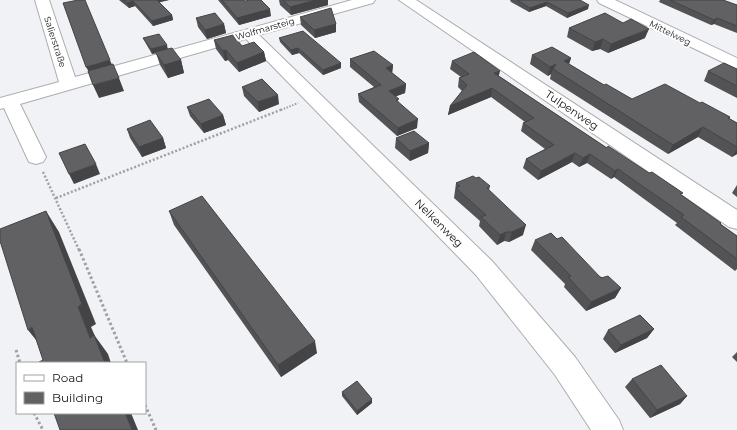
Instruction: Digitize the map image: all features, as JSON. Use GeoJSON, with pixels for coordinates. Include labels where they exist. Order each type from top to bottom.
{"type":"FeatureCollection","features":[{"type":"Feature","properties":{"kind":"street","name":"Salierstraße"},"geometry":{"type":"LineString","coordinates":[[42,0],[69,85]]}},
{"type":"Feature","properties":{"kind":"street","name":"Wolfmarsteig"},"geometry":{"type":"LineString","coordinates":[[5,102],[368,0]]}},
{"type":"Feature","properties":{"kind":"street","name":"Tulpenweg"},"geometry":{"type":"LineString","coordinates":[[406,0],[737,221]]}},
{"type":"Feature","properties":{"kind":"street","name":"Mittelweg"},"geometry":{"type":"LineString","coordinates":[[604,0],[737,64]]}},
{"type":"Feature","properties":{"kind":"street","name":"Nelkenweg"},"geometry":{"type":"LineString","coordinates":[[249,34],[484,268],[565,366],[608,430]]}},
{"type":"Feature","properties":{"kind":"street"},"geometry":{"type":"LineString","coordinates":[[5,102],[36,157]]}},
{"type":"Feature","properties":{"kind":"path"},"geometry":{"type":"LineString","coordinates":[[56,198],[301,102]]}},
{"type":"Feature","properties":{"kind":"path"},"geometry":{"type":"LineString","coordinates":[[36,157],[56,198],[127,362]]}},
{"type":"Feature","properties":{"kind":"path"},"geometry":{"type":"LineString","coordinates":[[16,350],[20,362]]}},
{"type":"Feature","properties":{"kind":"path"},"geometry":{"type":"LineString","coordinates":[[146,407],[156,430]]}},
{"type":"Feature","properties":{"kind":"path"},"geometry":{"type":"LineString","coordinates":[[35,414],[43,430]]}},
{"type":"Feature","properties":{"kind":"building"},"geometry":{"type":"Polygon","coordinates":[[[85,0],[110,60],[86,67],[63,3],[85,0]]]}},
{"type":"Feature","properties":{"kind":"building"},"geometry":{"type":"Polygon","coordinates":[[[123,0],[157,0],[172,15],[152,21],[133,1],[127,3],[123,0]]]}},
{"type":"Feature","properties":{"kind":"building"},"geometry":{"type":"Polygon","coordinates":[[[222,0],[261,0],[270,9],[237,18],[222,0]]]}},
{"type":"Feature","properties":{"kind":"building"},"geometry":{"type":"Polygon","coordinates":[[[283,0],[316,0],[290,7],[283,0]]]}},
{"type":"Feature","properties":{"kind":"building"},"geometry":{"type":"Polygon","coordinates":[[[517,0],[580,0],[589,5],[568,13],[547,2],[530,8],[517,0]]]}},
{"type":"Feature","properties":{"kind":"building"},"geometry":{"type":"Polygon","coordinates":[[[670,0],[723,0],[737,5],[737,26],[717,18],[714,20],[670,0]]]}},
{"type":"Feature","properties":{"kind":"building"},"geometry":{"type":"Polygon","coordinates":[[[331,8],[336,24],[314,30],[300,17],[331,8]]]}},
{"type":"Feature","properties":{"kind":"building"},"geometry":{"type":"Polygon","coordinates":[[[215,13],[224,24],[205,30],[196,18],[215,13]]]}},
{"type":"Feature","properties":{"kind":"building"},"geometry":{"type":"Polygon","coordinates":[[[605,13],[623,23],[631,19],[649,29],[611,44],[603,39],[595,42],[569,28],[605,13]]]}},
{"type":"Feature","properties":{"kind":"building"},"geometry":{"type":"Polygon","coordinates":[[[303,31],[341,63],[323,70],[298,48],[291,50],[279,38],[303,31]]]}},
{"type":"Feature","properties":{"kind":"building"},"geometry":{"type":"Polygon","coordinates":[[[159,34],[167,45],[151,49],[143,38],[159,34]]]}},
{"type":"Feature","properties":{"kind":"building"},"geometry":{"type":"Polygon","coordinates":[[[233,35],[242,46],[254,42],[264,52],[237,63],[226,50],[223,51],[214,40],[233,35]]]}},
{"type":"Feature","properties":{"kind":"building"},"geometry":{"type":"Polygon","coordinates":[[[552,47],[571,58],[564,61],[604,85],[606,84],[632,99],[665,84],[730,117],[728,118],[737,123],[737,147],[703,127],[673,145],[553,69],[556,64],[550,67],[532,55],[552,47]]]}},
{"type":"Feature","properties":{"kind":"building"},"geometry":{"type":"Polygon","coordinates":[[[172,48],[181,60],[164,65],[155,52],[172,48]]]}},
{"type":"Feature","properties":{"kind":"building"},"geometry":{"type":"Polygon","coordinates":[[[374,51],[393,65],[386,68],[406,84],[389,91],[399,99],[396,100],[418,119],[398,128],[358,94],[381,85],[350,59],[374,51]]]}},
{"type":"Feature","properties":{"kind":"building"},"geometry":{"type":"Polygon","coordinates":[[[474,52],[500,71],[494,73],[607,148],[608,146],[649,173],[652,172],[683,193],[680,194],[737,236],[737,259],[681,217],[684,215],[618,169],[615,171],[590,154],[583,158],[575,153],[541,171],[526,159],[554,145],[523,123],[534,118],[492,88],[450,106],[467,85],[459,78],[469,74],[452,61],[474,52]]]}},
{"type":"Feature","properties":{"kind":"building"},"geometry":{"type":"Polygon","coordinates":[[[724,63],[737,69],[737,86],[708,71],[724,63]]]}},
{"type":"Feature","properties":{"kind":"building"},"geometry":{"type":"Polygon","coordinates":[[[113,64],[119,78],[93,85],[88,71],[113,64]]]}},
{"type":"Feature","properties":{"kind":"building"},"geometry":{"type":"Polygon","coordinates":[[[262,79],[278,95],[258,102],[242,87],[262,79]]]}},
{"type":"Feature","properties":{"kind":"building"},"geometry":{"type":"Polygon","coordinates":[[[209,99],[223,115],[201,124],[187,107],[209,99]]]}},
{"type":"Feature","properties":{"kind":"building"},"geometry":{"type":"Polygon","coordinates":[[[150,120],[163,138],[139,147],[127,129],[150,120]]]}},
{"type":"Feature","properties":{"kind":"building"},"geometry":{"type":"Polygon","coordinates":[[[414,131],[429,143],[410,151],[396,138],[414,131]]]}},
{"type":"Feature","properties":{"kind":"building"},"geometry":{"type":"Polygon","coordinates":[[[85,144],[96,164],[69,174],[59,153],[85,144]]]}},
{"type":"Feature","properties":{"kind":"building"},"geometry":{"type":"Polygon","coordinates":[[[473,176],[476,178],[479,177],[490,186],[487,188],[526,225],[512,232],[506,232],[500,235],[481,217],[486,215],[456,188],[460,186],[456,183],[473,176]]]}},
{"type":"Feature","properties":{"kind":"building"},"geometry":{"type":"Polygon","coordinates":[[[202,196],[315,341],[278,365],[169,211],[202,196]]]}},
{"type":"Feature","properties":{"kind":"building"},"geometry":{"type":"Polygon","coordinates":[[[46,211],[82,304],[78,307],[90,338],[94,335],[105,362],[39,362],[43,360],[32,327],[28,330],[0,241],[0,229],[46,211]]]}},
{"type":"Feature","properties":{"kind":"building"},"geometry":{"type":"Polygon","coordinates":[[[551,233],[557,239],[562,237],[601,278],[608,276],[621,288],[591,302],[568,277],[571,276],[535,240],[551,233]]]}},
{"type":"Feature","properties":{"kind":"building"},"geometry":{"type":"Polygon","coordinates":[[[640,315],[654,329],[621,345],[608,330],[640,315]]]}},
{"type":"Feature","properties":{"kind":"building"},"geometry":{"type":"Polygon","coordinates":[[[661,365],[687,396],[657,410],[632,379],[661,365]]]}},
{"type":"Feature","properties":{"kind":"building"},"geometry":{"type":"Polygon","coordinates":[[[357,381],[372,399],[357,411],[342,392],[357,381]]]}},
{"type":"Feature","properties":{"kind":"building"},"geometry":{"type":"Polygon","coordinates":[[[54,414],[125,414],[132,430],[60,430],[54,414]]]}}]}
